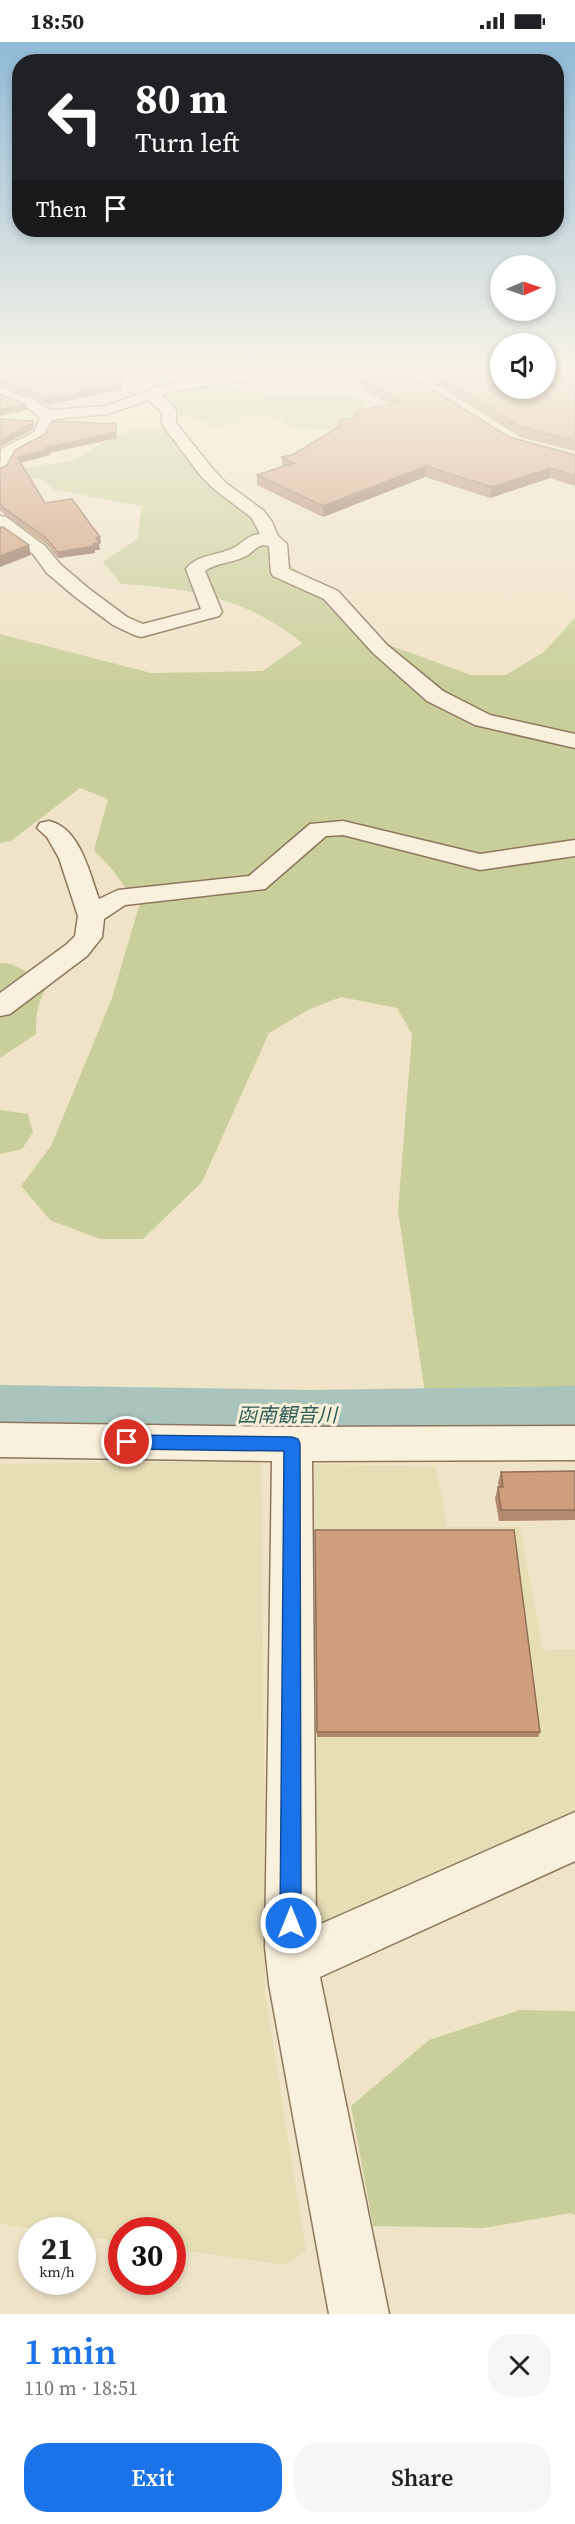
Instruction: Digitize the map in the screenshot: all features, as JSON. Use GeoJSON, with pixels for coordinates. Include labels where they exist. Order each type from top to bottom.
{"type":"FeatureCollection","features":[{"type":"Feature","properties":{"kind":"street"},"geometry":{"type":"LineString","coordinates":[[207,473],[219,486],[259,515],[267,525],[270,539]]}},
{"type":"Feature","properties":{"kind":"street"},"geometry":{"type":"LineString","coordinates":[[0,521],[39,550],[54,569],[81,592],[120,621],[141,631],[212,612],[195,569],[202,564],[240,552],[255,540],[270,539],[278,544],[280,572],[332,595],[380,650],[435,696],[483,720],[575,741]]}},
{"type":"Feature","properties":{"kind":"street"},"geometry":{"type":"LineString","coordinates":[[91,916],[118,898],[256,883],[319,829],[328,827],[343,828],[472,861],[501,860],[575,848]]}},
{"type":"Feature","properties":{"kind":"street"},"geometry":{"type":"LineString","coordinates":[[0,1007],[85,942],[91,916],[72,858],[56,832],[49,828]]}},
{"type":"Feature","properties":{"kind":"street"},"geometry":{"type":"LineString","coordinates":[[0,1440],[292,1444],[575,1443]]}},
{"type":"Feature","properties":{"kind":"street"},"geometry":{"type":"LineString","coordinates":[[292,1444],[292,1959],[359,2314]]}},
{"type":"Feature","properties":{"kind":"street"},"geometry":{"type":"LineString","coordinates":[[292,1959],[324,1950],[575,1836]]}},
{"type":"Feature","properties":{"kind":"shaded area"},"geometry":{"type":"Polygon","coordinates":[[[260,1461],[262,1475],[265,1993],[306,2251],[285,2265],[186,2251],[186,2217],[108,2217],[108,2240],[96,2238],[96,2217],[18,2217],[18,2227],[0,2224],[0,1464],[260,1461]]]}},
{"type":"Feature","properties":{"kind":"shaded area"},"geometry":{"type":"Polygon","coordinates":[[[299,1464],[436,1466],[447,1527],[520,1527],[543,1650],[575,1649],[575,1820],[336,1926],[301,1929],[299,1464]]]}},
{"type":"Feature","properties":{"kind":"green space"},"geometry":{"type":"Polygon","coordinates":[[[23,473],[209,473],[251,516],[286,563],[352,608],[386,644],[471,675],[506,675],[544,652],[575,618],[575,1389],[518,1395],[425,1393],[398,1211],[412,1034],[397,1008],[341,997],[310,1009],[269,1033],[202,1182],[143,1239],[100,1239],[50,1220],[21,1186],[51,1146],[112,998],[139,906],[111,868],[94,850],[108,799],[80,788],[11,841],[0,843],[0,634],[151,673],[263,671],[302,643],[260,615],[217,598],[171,589],[121,584],[103,562],[137,539],[142,506],[55,490],[43,480],[24,477],[23,473]]]}},
{"type":"Feature","properties":{"kind":"green space"},"geometry":{"type":"Polygon","coordinates":[[[0,963],[12,964],[50,984],[42,995],[38,1008],[36,1034],[0,1058],[0,963]]]}},
{"type":"Feature","properties":{"kind":"green space"},"geometry":{"type":"Polygon","coordinates":[[[0,1110],[28,1114],[33,1132],[22,1149],[0,1154],[0,1110]]]}},
{"type":"Feature","properties":{"kind":"green space"},"geometry":{"type":"Polygon","coordinates":[[[520,2010],[575,2011],[575,2215],[571,2213],[483,2228],[373,2226],[351,2106],[429,2040],[520,2010]]]}},
{"type":"Feature","properties":{"kind":"building"},"geometry":{"type":"Polygon","coordinates":[[[0,473],[27,473],[45,503],[72,499],[100,537],[96,537],[99,543],[93,544],[95,546],[58,552],[45,537],[0,504],[0,473]]]}},
{"type":"Feature","properties":{"kind":"building"},"geometry":{"type":"Polygon","coordinates":[[[263,473],[408,473],[323,506],[257,475],[263,473]]]}},
{"type":"Feature","properties":{"kind":"building"},"geometry":{"type":"Polygon","coordinates":[[[448,473],[535,473],[492,487],[448,473]]]}},
{"type":"Feature","properties":{"kind":"building"},"geometry":{"type":"Polygon","coordinates":[[[0,527],[3,527],[29,545],[0,556],[0,527]]]}},
{"type":"Feature","properties":{"kind":"building"},"geometry":{"type":"Polygon","coordinates":[[[575,1471],[575,1510],[501,1510],[498,1487],[503,1487],[501,1472],[575,1471]]]}},
{"type":"Feature","properties":{"kind":"building"},"geometry":{"type":"Polygon","coordinates":[[[315,1530],[514,1530],[540,1732],[317,1732],[315,1530]]]}},
{"type":"Feature","properties":{"kind":"waterway","name":"函南観音川"},"geometry":{"type":"LineString","coordinates":[[0,1411],[311,1416],[575,1412]]}},
{"type":"Feature","properties":{"kind":"route"},"geometry":{"type":"LineString","coordinates":[[127,1442],[292,1444],[291,1923]]}}]}
